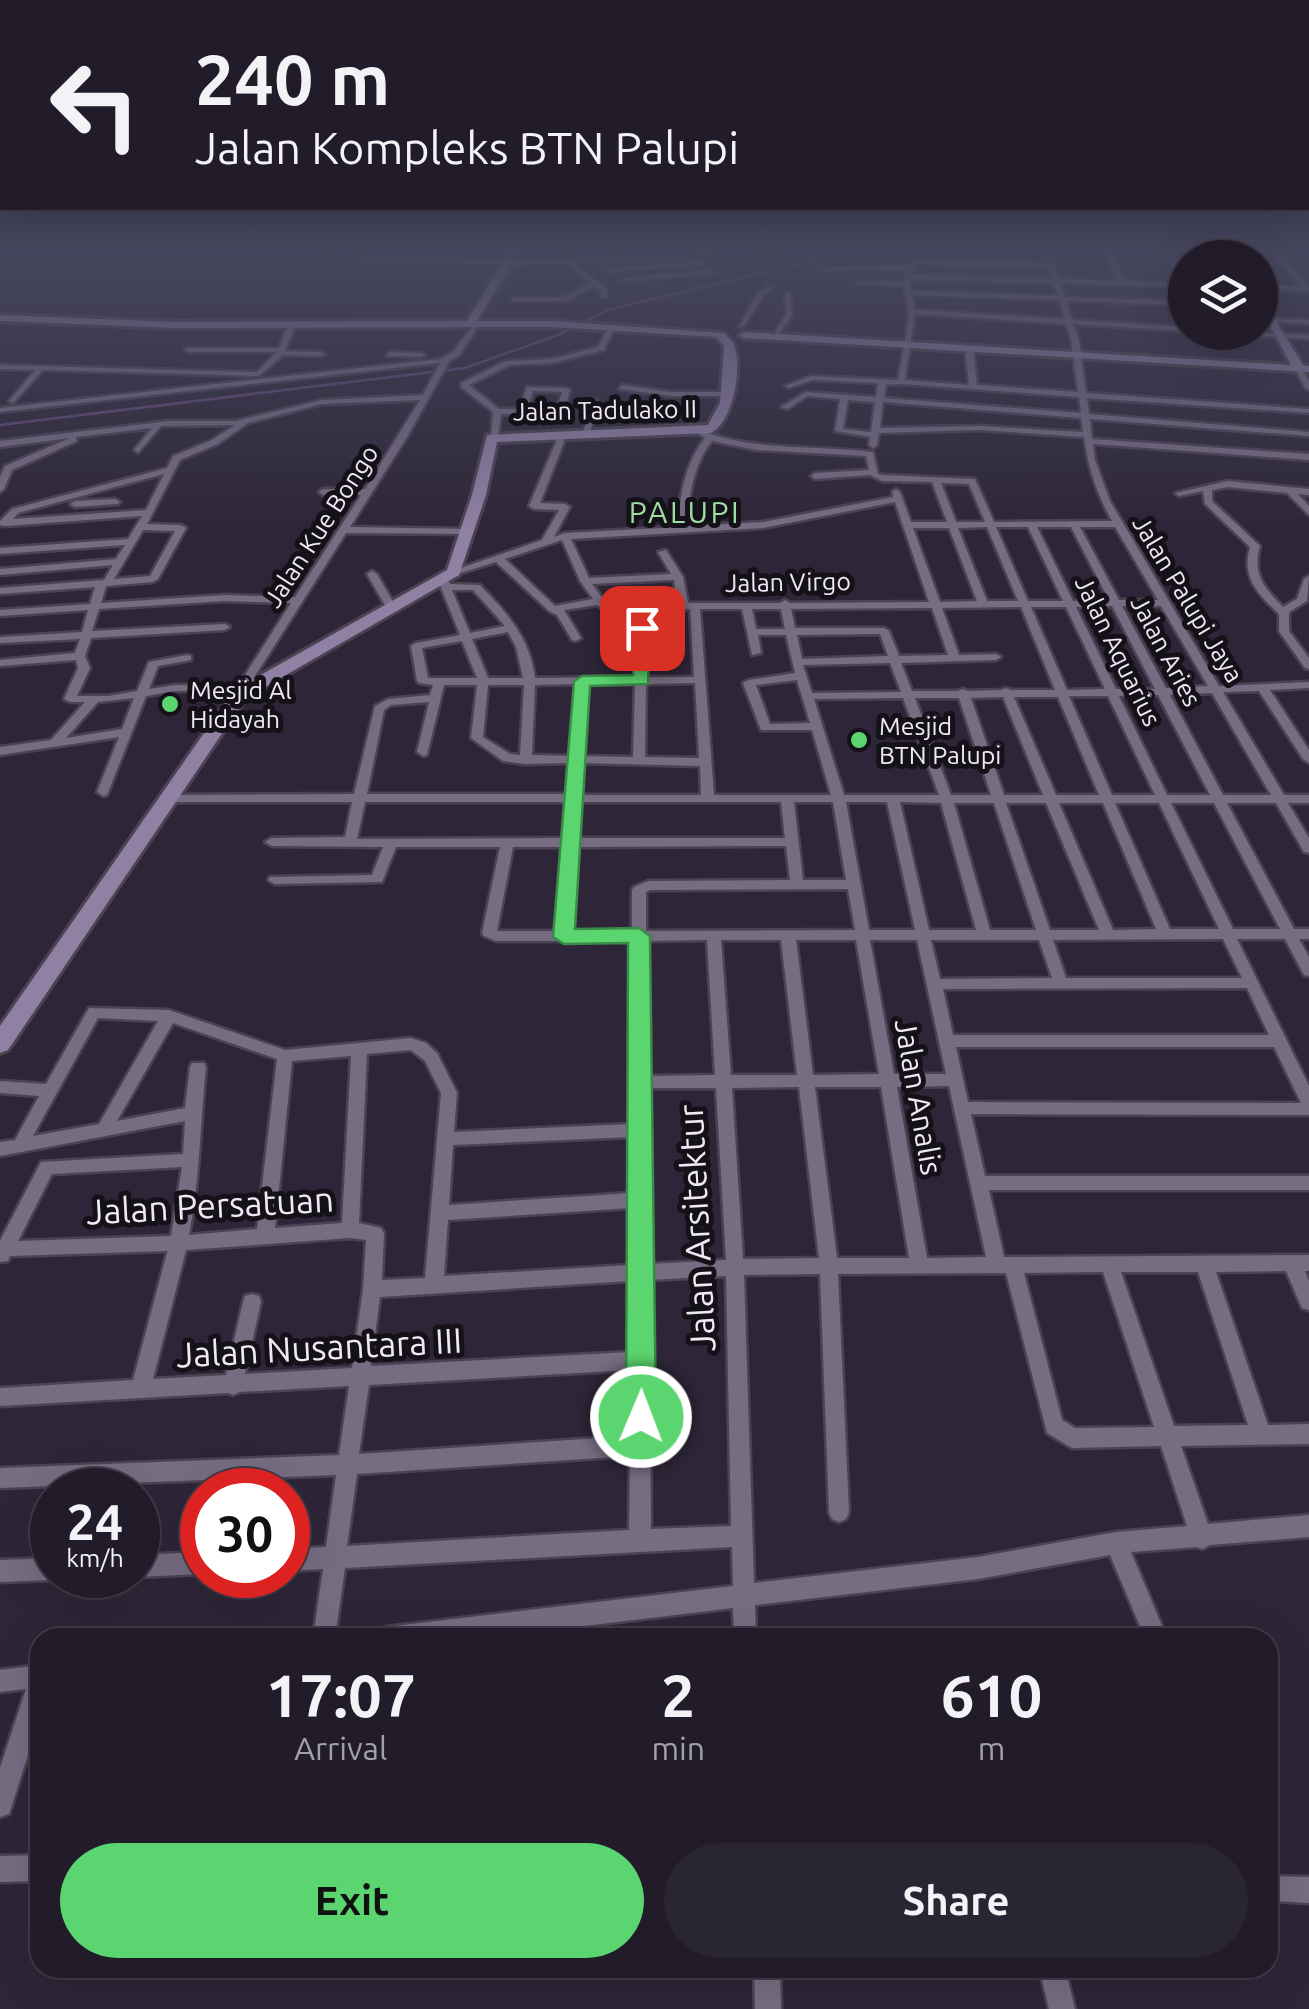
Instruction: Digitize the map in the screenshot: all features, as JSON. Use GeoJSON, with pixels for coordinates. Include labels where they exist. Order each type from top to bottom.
{"type":"FeatureCollection","features":[{"type":"Feature","properties":{"kind":"main road","name":"Jalan Tadulako II"},"geometry":{"type":"LineString","coordinates":[[449,580],[469,532],[488,441],[494,436],[572,433],[705,435],[719,424],[727,394],[722,343]]}},
{"type":"Feature","properties":{"kind":"main road"},"geometry":{"type":"LineString","coordinates":[[894,343],[1304,368]]}},
{"type":"Feature","properties":{"kind":"main road"},"geometry":{"type":"LineString","coordinates":[[1287,343],[1304,368]]}},
{"type":"Feature","properties":{"kind":"main road"},"geometry":{"type":"LineString","coordinates":[[0,1044],[242,689],[391,607],[449,580]]}},
{"type":"Feature","properties":{"kind":"street"},"geometry":{"type":"LineString","coordinates":[[0,410],[261,376],[285,343]]}},
{"type":"Feature","properties":{"kind":"street"},"geometry":{"type":"LineString","coordinates":[[0,367],[261,376],[441,372],[463,343]]}},
{"type":"Feature","properties":{"kind":"street"},"geometry":{"type":"LineString","coordinates":[[560,412],[497,411],[464,385],[503,378],[502,366],[550,362],[601,348],[603,343]]}},
{"type":"Feature","properties":{"kind":"street","name":"Jalan Palupi Jaya"},"geometry":{"type":"LineString","coordinates":[[1075,343],[1096,481],[1309,849]]}},
{"type":"Feature","properties":{"kind":"street"},"geometry":{"type":"LineString","coordinates":[[896,381],[908,344]]}},
{"type":"Feature","properties":{"kind":"street"},"geometry":{"type":"LineString","coordinates":[[968,348],[973,388]]}},
{"type":"Feature","properties":{"kind":"street"},"geometry":{"type":"LineString","coordinates":[[189,350],[321,354]]}},
{"type":"Feature","properties":{"kind":"street"},"geometry":{"type":"LineString","coordinates":[[390,354],[456,354]]}},
{"type":"Feature","properties":{"kind":"street"},"geometry":{"type":"LineString","coordinates":[[13,401],[42,367]]}},
{"type":"Feature","properties":{"kind":"street"},"geometry":{"type":"LineString","coordinates":[[1304,368],[1309,388]]}},
{"type":"Feature","properties":{"kind":"street","name":"Jalan Kue Bongo"},"geometry":{"type":"LineString","coordinates":[[242,689],[441,372]]}},
{"type":"Feature","properties":{"kind":"street"},"geometry":{"type":"LineString","coordinates":[[790,386],[811,378],[896,381],[1309,411]]}},
{"type":"Feature","properties":{"kind":"street"},"geometry":{"type":"LineString","coordinates":[[896,381],[882,383],[877,433],[870,454],[874,472],[877,478],[972,481],[1111,800],[1164,934]]}},
{"type":"Feature","properties":{"kind":"street"},"geometry":{"type":"LineString","coordinates":[[622,388],[671,394],[727,394]]}},
{"type":"Feature","properties":{"kind":"street"},"geometry":{"type":"LineString","coordinates":[[522,411],[530,389],[566,390],[560,412],[572,433]]}},
{"type":"Feature","properties":{"kind":"street"},"geometry":{"type":"LineString","coordinates":[[785,407],[806,394],[1309,434]]}},
{"type":"Feature","properties":{"kind":"street"},"geometry":{"type":"LineString","coordinates":[[0,444],[97,430],[252,418],[322,402],[426,397]]}},
{"type":"Feature","properties":{"kind":"street"},"geometry":{"type":"LineString","coordinates":[[844,397],[839,431],[982,428],[1309,457]]}},
{"type":"Feature","properties":{"kind":"street"},"geometry":{"type":"LineString","coordinates":[[548,540],[565,507],[534,506],[560,442],[572,433],[594,401]]}},
{"type":"Feature","properties":{"kind":"street"},"geometry":{"type":"LineString","coordinates":[[494,436],[497,411]]}},
{"type":"Feature","properties":{"kind":"street"},"geometry":{"type":"LineString","coordinates":[[242,689],[143,692],[95,699],[69,697],[84,668],[80,656],[104,584],[178,456],[215,442],[252,418]]}},
{"type":"Feature","properties":{"kind":"street"},"geometry":{"type":"LineString","coordinates":[[138,450],[159,424]]}},
{"type":"Feature","properties":{"kind":"street"},"geometry":{"type":"LineString","coordinates":[[0,489],[8,468],[97,430]]}},
{"type":"Feature","properties":{"kind":"street"},"geometry":{"type":"LineString","coordinates":[[684,527],[686,495],[705,435],[870,454]]}},
{"type":"Feature","properties":{"kind":"street"},"geometry":{"type":"LineString","coordinates":[[2,523],[22,510],[172,469]]}},
{"type":"Feature","properties":{"kind":"street"},"geometry":{"type":"LineString","coordinates":[[815,476],[874,472]]}},
{"type":"Feature","properties":{"kind":"street"},"geometry":{"type":"LineString","coordinates":[[892,478],[954,656]]}},
{"type":"Feature","properties":{"kind":"street"},"geometry":{"type":"LineString","coordinates":[[934,479],[982,601]]}},
{"type":"Feature","properties":{"kind":"street"},"geometry":{"type":"LineString","coordinates":[[107,515],[124,484]]}},
{"type":"Feature","properties":{"kind":"street"},"geometry":{"type":"LineString","coordinates":[[1179,492],[1228,484],[1309,492]]}},
{"type":"Feature","properties":{"kind":"street"},"geometry":{"type":"LineString","coordinates":[[1208,489],[1208,502],[1255,546],[1248,560],[1252,576],[1262,593],[1283,612],[1283,629],[1309,666]]}},
{"type":"Feature","properties":{"kind":"street"},"geometry":{"type":"LineString","coordinates":[[1289,489],[1309,512]]}},
{"type":"Feature","properties":{"kind":"street"},"geometry":{"type":"LineString","coordinates":[[323,492],[368,492]]}},
{"type":"Feature","properties":{"kind":"street"},"geometry":{"type":"LineString","coordinates":[[449,580],[498,558],[565,536],[776,524],[898,499]]}},
{"type":"Feature","properties":{"kind":"street"},"geometry":{"type":"LineString","coordinates":[[22,510],[115,502]]}},
{"type":"Feature","properties":{"kind":"street"},"geometry":{"type":"LineString","coordinates":[[2,523],[147,513]]}},
{"type":"Feature","properties":{"kind":"street","name":"Jalan Aquarius"},"geometry":{"type":"LineString","coordinates":[[1031,524],[1309,1106]]}},
{"type":"Feature","properties":{"kind":"street","name":"Jalan Aries"},"geometry":{"type":"LineString","coordinates":[[1074,524],[1309,971]]}},
{"type":"Feature","properties":{"kind":"street"},"geometry":{"type":"LineString","coordinates":[[911,525],[1118,524]]}},
{"type":"Feature","properties":{"kind":"street"},"geometry":{"type":"LineString","coordinates":[[0,591],[153,579],[181,530],[140,526]]}},
{"type":"Feature","properties":{"kind":"street"},"geometry":{"type":"LineString","coordinates":[[343,530],[469,532]]}},
{"type":"Feature","properties":{"kind":"street"},"geometry":{"type":"LineString","coordinates":[[565,536],[596,602]]}},
{"type":"Feature","properties":{"kind":"street"},"geometry":{"type":"LineString","coordinates":[[0,551],[130,542]]}},
{"type":"Feature","properties":{"kind":"street"},"geometry":{"type":"LineString","coordinates":[[663,552],[689,607],[700,680],[708,800]]}},
{"type":"Feature","properties":{"kind":"street"},"geometry":{"type":"LineString","coordinates":[[498,558],[562,613],[576,638]]}},
{"type":"Feature","properties":{"kind":"street"},"geometry":{"type":"LineString","coordinates":[[0,572],[119,562]]}},
{"type":"Feature","properties":{"kind":"street"},"geometry":{"type":"LineString","coordinates":[[621,564],[633,578]]}},
{"type":"Feature","properties":{"kind":"street"},"geometry":{"type":"LineString","coordinates":[[372,574],[391,607]]}},
{"type":"Feature","properties":{"kind":"street"},"geometry":{"type":"LineString","coordinates":[[585,581],[678,577]]}},
{"type":"Feature","properties":{"kind":"street"},"geometry":{"type":"LineString","coordinates":[[1283,612],[1302,601],[1309,579]]}},
{"type":"Feature","properties":{"kind":"street"},"geometry":{"type":"LineString","coordinates":[[449,580],[476,588],[513,628],[533,679],[525,760]]}},
{"type":"Feature","properties":{"kind":"street"},"geometry":{"type":"LineString","coordinates":[[449,580],[483,679],[477,738],[493,753],[525,760],[704,762]]}},
{"type":"Feature","properties":{"kind":"street"},"geometry":{"type":"LineString","coordinates":[[0,614],[224,598],[296,600]]}},
{"type":"Feature","properties":{"kind":"street","name":"Jalan Virgo"},"geometry":{"type":"LineString","coordinates":[[552,608],[596,602],[604,607],[1024,600],[1165,603]]}},
{"type":"Feature","properties":{"kind":"street"},"geometry":{"type":"LineString","coordinates":[[640,1540],[639,890],[853,884],[839,800],[797,662],[785,604]]}},
{"type":"Feature","properties":{"kind":"street"},"geometry":{"type":"LineString","coordinates":[[746,605],[756,653]]}},
{"type":"Feature","properties":{"kind":"street"},"geometry":{"type":"LineString","coordinates":[[639,760],[642,607]]}},
{"type":"Feature","properties":{"kind":"street"},"geometry":{"type":"LineString","coordinates":[[0,640],[225,626]]}},
{"type":"Feature","properties":{"kind":"street"},"geometry":{"type":"LineString","coordinates":[[513,628],[416,646],[423,681],[700,680]]}},
{"type":"Feature","properties":{"kind":"street"},"geometry":{"type":"LineString","coordinates":[[752,632],[881,629],[947,800],[984,935]]}},
{"type":"Feature","properties":{"kind":"street"},"geometry":{"type":"LineString","coordinates":[[0,663],[80,656]]}},
{"type":"Feature","properties":{"kind":"street"},"geometry":{"type":"LineString","coordinates":[[797,662],[996,657]]}},
{"type":"Feature","properties":{"kind":"street"},"geometry":{"type":"LineString","coordinates":[[103,792],[153,664],[188,658]]}},
{"type":"Feature","properties":{"kind":"street"},"geometry":{"type":"LineString","coordinates":[[801,676],[749,683],[766,728],[818,726]]}},
{"type":"Feature","properties":{"kind":"street"},"geometry":{"type":"LineString","coordinates":[[564,937],[582,681]]}},
{"type":"Feature","properties":{"kind":"street"},"geometry":{"type":"LineString","coordinates":[[423,752],[432,698],[440,682]]}},
{"type":"Feature","properties":{"kind":"street"},"geometry":{"type":"LineString","coordinates":[[807,696],[1162,692],[1309,684]]}},
{"type":"Feature","properties":{"kind":"street"},"geometry":{"type":"LineString","coordinates":[[1264,689],[1309,758]]}},
{"type":"Feature","properties":{"kind":"street"},"geometry":{"type":"LineString","coordinates":[[1006,691],[1026,744],[1056,800],[1108,935]]}},
{"type":"Feature","properties":{"kind":"street"},"geometry":{"type":"LineString","coordinates":[[963,692],[1062,984]]}},
{"type":"Feature","properties":{"kind":"street"},"geometry":{"type":"LineString","coordinates":[[347,841],[381,706],[432,698]]}},
{"type":"Feature","properties":{"kind":"street"},"geometry":{"type":"LineString","coordinates":[[54,742],[95,699]]}},
{"type":"Feature","properties":{"kind":"street"},"geometry":{"type":"LineString","coordinates":[[0,751],[127,732]]}},
{"type":"Feature","properties":{"kind":"street"},"geometry":{"type":"LineString","coordinates":[[165,798],[1309,800]]}},
{"type":"Feature","properties":{"kind":"street"},"geometry":{"type":"LineString","coordinates":[[786,800],[796,885]]}},
{"type":"Feature","properties":{"kind":"street"},"geometry":{"type":"LineString","coordinates":[[893,801],[980,1183],[1057,1430],[1072,1438],[1309,1434]]}},
{"type":"Feature","properties":{"kind":"street"},"geometry":{"type":"LineString","coordinates":[[272,842],[790,842]]}},
{"type":"Feature","properties":{"kind":"street"},"geometry":{"type":"LineString","coordinates":[[507,843],[490,934],[1309,934]]}},
{"type":"Feature","properties":{"kind":"street"},"geometry":{"type":"LineString","coordinates":[[275,880],[377,878],[391,844]]}},
{"type":"Feature","properties":{"kind":"street","name":"Jalan Analis"},"geometry":{"type":"LineString","coordinates":[[853,884],[920,1267]]}},
{"type":"Feature","properties":{"kind":"street","name":"Jalan Arsitektur"},"geometry":{"type":"LineString","coordinates":[[714,935],[735,1267],[745,1628]]}},
{"type":"Feature","properties":{"kind":"street"},"geometry":{"type":"LineString","coordinates":[[788,936],[829,1267],[839,1512]]}},
{"type":"Feature","properties":{"kind":"street"},"geometry":{"type":"LineString","coordinates":[[934,984],[1251,983]]}},
{"type":"Feature","properties":{"kind":"street","name":"Jalan Nusantara III"},"geometry":{"type":"LineString","coordinates":[[50,1091],[94,1012],[169,1016],[285,1056],[359,1052],[410,1044],[431,1057],[450,1093],[434,1286]]}},
{"type":"Feature","properties":{"kind":"street"},"geometry":{"type":"LineString","coordinates":[[103,1131],[169,1016]]}},
{"type":"Feature","properties":{"kind":"street"},"geometry":{"type":"LineString","coordinates":[[947,1040],[1276,1041]]}},
{"type":"Feature","properties":{"kind":"street"},"geometry":{"type":"LineString","coordinates":[[350,1230],[359,1052]]}},
{"type":"Feature","properties":{"kind":"street"},"geometry":{"type":"LineString","coordinates":[[265,1238],[285,1056]]}},
{"type":"Feature","properties":{"kind":"street"},"geometry":{"type":"LineString","coordinates":[[140,1390],[180,1243],[192,1160],[198,1067]]}},
{"type":"Feature","properties":{"kind":"street"},"geometry":{"type":"LineString","coordinates":[[640,1082],[957,1080]]}},
{"type":"Feature","properties":{"kind":"street"},"geometry":{"type":"LineString","coordinates":[[0,1086],[50,1091]]}},
{"type":"Feature","properties":{"kind":"street"},"geometry":{"type":"LineString","coordinates":[[6,1151],[50,1091]]}},
{"type":"Feature","properties":{"kind":"street"},"geometry":{"type":"LineString","coordinates":[[963,1108],[1309,1106]]}},
{"type":"Feature","properties":{"kind":"street"},"geometry":{"type":"LineString","coordinates":[[6,1151],[193,1113]]}},
{"type":"Feature","properties":{"kind":"street"},"geometry":{"type":"LineString","coordinates":[[444,1140],[640,1130]]}},
{"type":"Feature","properties":{"kind":"street"},"geometry":{"type":"LineString","coordinates":[[2,1252],[47,1166],[192,1160]]}},
{"type":"Feature","properties":{"kind":"street"},"geometry":{"type":"LineString","coordinates":[[980,1183],[1309,1183]]}},
{"type":"Feature","properties":{"kind":"street"},"geometry":{"type":"LineString","coordinates":[[438,1213],[639,1200]]}},
{"type":"Feature","properties":{"kind":"street","name":"Jalan Persatuan"},"geometry":{"type":"LineString","coordinates":[[2,1252],[350,1230],[376,1236],[326,1628]]}},
{"type":"Feature","properties":{"kind":"street","name":"Jalan Nusantara III"},"geometry":{"type":"LineString","coordinates":[[372,1289],[735,1267],[1300,1263],[1309,1302]]}},
{"type":"Feature","properties":{"kind":"street"},"geometry":{"type":"LineString","coordinates":[[1109,1264],[1164,1437],[1202,1538]]}},
{"type":"Feature","properties":{"kind":"street"},"geometry":{"type":"LineString","coordinates":[[1204,1264],[1261,1435]]}},
{"type":"Feature","properties":{"kind":"street"},"geometry":{"type":"LineString","coordinates":[[233,1386],[252,1302]]}},
{"type":"Feature","properties":{"kind":"street","name":"Jalan Nusantara III"},"geometry":{"type":"LineString","coordinates":[[0,1397],[358,1380],[641,1360]]}},
{"type":"Feature","properties":{"kind":"street"},"geometry":{"type":"LineString","coordinates":[[0,1478],[345,1465],[640,1445]]}},
{"type":"Feature","properties":{"kind":"street"},"geometry":{"type":"LineString","coordinates":[[469,1628],[978,1568],[1116,1543],[1309,1526]]}},
{"type":"Feature","properties":{"kind":"street"},"geometry":{"type":"LineString","coordinates":[[310,1559],[742,1536]]}},
{"type":"Feature","properties":{"kind":"street"},"geometry":{"type":"LineString","coordinates":[[1116,1543],[1152,1628]]}},
{"type":"Feature","properties":{"kind":"street"},"geometry":{"type":"LineString","coordinates":[[0,1571],[30,1570]]}},
{"type":"Feature","properties":{"kind":"street"},"geometry":{"type":"LineString","coordinates":[[0,1681],[30,1680]]}},
{"type":"Feature","properties":{"kind":"street"},"geometry":{"type":"LineString","coordinates":[[0,1805],[30,1710]]}},
{"type":"Feature","properties":{"kind":"street"},"geometry":{"type":"LineString","coordinates":[[0,1869],[30,1868]]}},
{"type":"Feature","properties":{"kind":"street"},"geometry":{"type":"LineString","coordinates":[[1278,1889],[1309,1890]]}},
{"type":"Feature","properties":{"kind":"street"},"geometry":{"type":"LineString","coordinates":[[767,1978],[768,2009]]}},
{"type":"Feature","properties":{"kind":"street"},"geometry":{"type":"LineString","coordinates":[[1054,1978],[1062,2009]]}},
{"type":"Feature","properties":{"kind":"waterway"},"geometry":{"type":"LineString","coordinates":[[0,425],[465,368],[536,343]]}},
{"type":"Feature","properties":{"kind":"place","name":"Mesjid Al Hidayah"},"geometry":{"type":"Point","coordinates":[170,704]}},
{"type":"Feature","properties":{"kind":"place","name":"Mesjid BTN Palupi"},"geometry":{"type":"Point","coordinates":[859,740]}},
{"type":"Feature","properties":{"kind":"district","name":"PALUPI"},"geometry":{"type":"Point","coordinates":[685,513]}},
{"type":"Feature","properties":{"kind":"route"},"geometry":{"type":"LineString","coordinates":[[641,1417],[639,936],[564,937],[582,681],[642,680],[642,628]]}}]}
